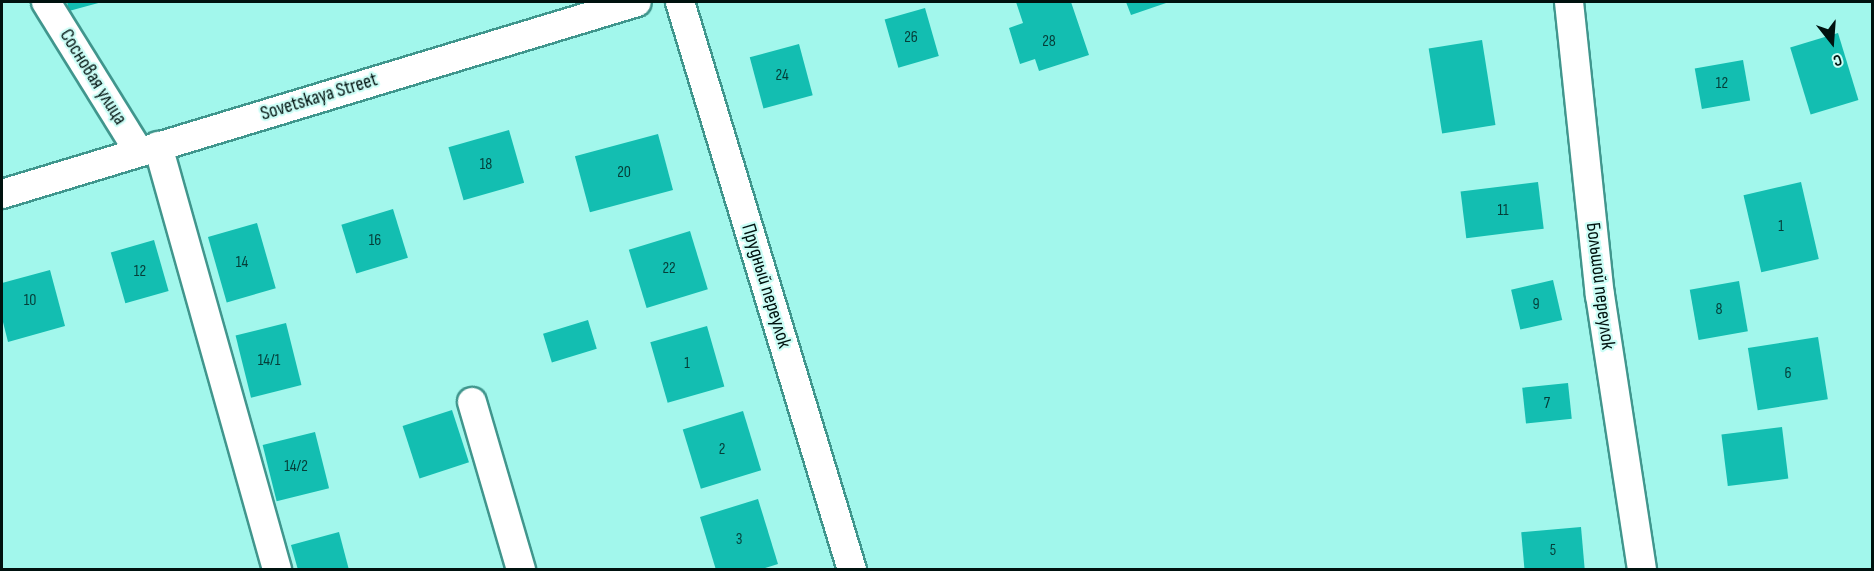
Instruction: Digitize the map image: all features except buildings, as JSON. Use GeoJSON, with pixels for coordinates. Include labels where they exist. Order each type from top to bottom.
{"type":"FeatureCollection","features":[{"type":"Feature","properties":{"kind":"street","name":"Сосновая улица"},"geometry":{"type":"LineString","coordinates":[[46,2],[148,149],[277,570]]}},
{"type":"Feature","properties":{"kind":"street","name":"Sovetskaya Street"},"geometry":{"type":"LineString","coordinates":[[2,194],[638,2]]}},
{"type":"Feature","properties":{"kind":"street","name":"Прудный переулок"},"geometry":{"type":"LineString","coordinates":[[680,2],[852,570]]}},
{"type":"Feature","properties":{"kind":"street","name":"Большой переулок"},"geometry":{"type":"LineString","coordinates":[[1569,2],[1600,296],[1642,570]]}},
{"type":"Feature","properties":{"kind":"street"},"geometry":{"type":"LineString","coordinates":[[472,402],[521,570]]}}]}
